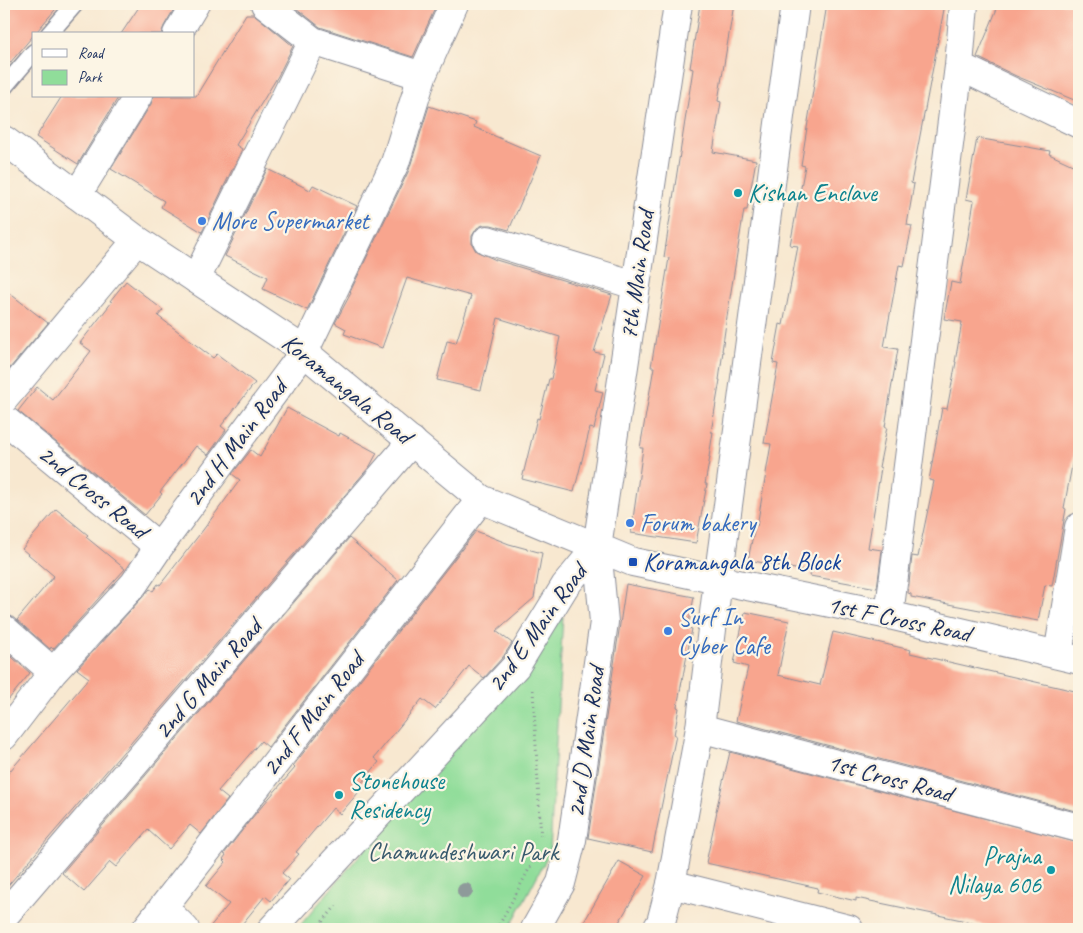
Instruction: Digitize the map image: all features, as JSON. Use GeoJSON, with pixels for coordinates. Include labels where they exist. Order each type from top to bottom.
{"type":"FeatureCollection","features":[{"type":"Feature","properties":{"kind":"street"},"geometry":{"type":"LineString","coordinates":[[178,32],[196,4]]}},
{"type":"Feature","properties":{"kind":"street"},"geometry":{"type":"LineString","coordinates":[[265,4],[313,41],[422,76]]}},
{"type":"Feature","properties":{"kind":"street","name":"2nd H Main Road"},"geometry":{"type":"LineString","coordinates":[[4,736],[54,672],[134,584],[159,547],[304,352],[395,163],[422,76],[454,4]]}},
{"type":"Feature","properties":{"kind":"street","name":"7th Main Road"},"geometry":{"type":"LineString","coordinates":[[596,547],[678,4]]}},
{"type":"Feature","properties":{"kind":"street"},"geometry":{"type":"LineString","coordinates":[[658,929],[671,884],[700,728],[795,4]]}},
{"type":"Feature","properties":{"kind":"street"},"geometry":{"type":"LineString","coordinates":[[890,616],[959,66],[964,4]]}},
{"type":"Feature","properties":{"kind":"street"},"geometry":{"type":"LineString","coordinates":[[196,279],[313,41]]}},
{"type":"Feature","properties":{"kind":"street"},"geometry":{"type":"LineString","coordinates":[[959,66],[1079,124]]}},
{"type":"Feature","properties":{"kind":"street"},"geometry":{"type":"LineString","coordinates":[[77,195],[137,98]]}},
{"type":"Feature","properties":{"kind":"street","name":"Koramangala Road"},"geometry":{"type":"LineString","coordinates":[[4,140],[137,240],[304,352],[481,499],[633,562],[718,580]]}},
{"type":"Feature","properties":{"kind":"street"},"geometry":{"type":"LineString","coordinates":[[4,399],[137,240]]}},
{"type":"Feature","properties":{"kind":"street"},"geometry":{"type":"LineString","coordinates":[[487,240],[635,286]]}},
{"type":"Feature","properties":{"kind":"street","name":"2nd Cross Road"},"geometry":{"type":"LineString","coordinates":[[4,419],[159,547]]}},
{"type":"Feature","properties":{"kind":"street","name":"2nd G Main Road"},"geometry":{"type":"LineString","coordinates":[[4,916],[412,442]]}},
{"type":"Feature","properties":{"kind":"street","name":"2nd F Main Road"},"geometry":{"type":"LineString","coordinates":[[146,929],[481,499]]}},
{"type":"Feature","properties":{"kind":"street"},"geometry":{"type":"LineString","coordinates":[[1068,657],[1079,527]]}},
{"type":"Feature","properties":{"kind":"street","name":"2nd E Main Road"},"geometry":{"type":"LineString","coordinates":[[272,929],[516,666],[565,586],[596,547]]}},
{"type":"Feature","properties":{"kind":"street","name":"2nd D Main Road"},"geometry":{"type":"LineString","coordinates":[[535,929],[561,883],[572,840],[604,622],[596,547]]}},
{"type":"Feature","properties":{"kind":"street","name":"1st F Cross Road"},"geometry":{"type":"LineString","coordinates":[[718,580],[890,616],[1068,657]]}},
{"type":"Feature","properties":{"kind":"street"},"geometry":{"type":"LineString","coordinates":[[4,629],[54,672]]}},
{"type":"Feature","properties":{"kind":"street","name":"1st Cross Road"},"geometry":{"type":"LineString","coordinates":[[700,728],[1079,828]]}},
{"type":"Feature","properties":{"kind":"street"},"geometry":{"type":"LineString","coordinates":[[671,884],[836,928]]}},
{"type":"Feature","properties":{"kind":"street"},"geometry":{"type":"LineString","coordinates":[[163,907],[185,929]]}},
{"type":"Feature","properties":{"kind":"lane"},"geometry":{"type":"LineString","coordinates":[[51,32],[75,4]]}},
{"type":"Feature","properties":{"kind":"lane"},"geometry":{"type":"LineString","coordinates":[[4,87],[32,54]]}},
{"type":"Feature","properties":{"kind":"path"},"geometry":{"type":"LineString","coordinates":[[533,689],[541,847]]}},
{"type":"Feature","properties":{"kind":"path"},"geometry":{"type":"LineString","coordinates":[[497,929],[537,855]]}},
{"type":"Feature","properties":{"kind":"green space","name":"Chamundeshwari Park"},"geometry":{"type":"Polygon","coordinates":[[[563,616],[550,852],[509,929],[297,929],[563,616]]]}},
{"type":"Feature","properties":{"kind":"building"},"geometry":{"type":"Polygon","coordinates":[[[4,4],[60,4],[36,32],[32,32],[32,37],[4,70],[4,4]]]}},
{"type":"Feature","properties":{"kind":"building"},"geometry":{"type":"Polygon","coordinates":[[[141,4],[177,4],[162,32],[122,32],[141,4]]]}},
{"type":"Feature","properties":{"kind":"building"},"geometry":{"type":"Polygon","coordinates":[[[291,4],[437,4],[413,57],[320,27],[291,4]]]}},
{"type":"Feature","properties":{"kind":"building"},"geometry":{"type":"Polygon","coordinates":[[[700,4],[734,4],[718,101],[721,102],[713,152],[756,160],[747,210],[744,210],[726,323],[720,380],[711,432],[713,432],[705,484],[707,484],[696,543],[631,533],[643,448],[640,448],[654,367],[651,367],[669,258],[664,257],[693,69],[690,68],[700,4]]]}},
{"type":"Feature","properties":{"kind":"building"},"geometry":{"type":"Polygon","coordinates":[[[827,4],[945,4],[911,183],[914,184],[907,225],[912,226],[904,266],[899,265],[884,347],[898,349],[868,548],[882,550],[877,588],[810,576],[811,572],[748,560],[755,525],[757,526],[771,444],[764,443],[778,364],[773,363],[780,324],[783,325],[798,246],[790,245],[805,166],[801,165],[827,4]]]}},
{"type":"Feature","properties":{"kind":"building"},"geometry":{"type":"Polygon","coordinates":[[[999,4],[1079,4],[1079,102],[1016,76],[977,57],[999,4]]]}},
{"type":"Feature","properties":{"kind":"building"},"geometry":{"type":"Polygon","coordinates":[[[246,14],[254,14],[293,46],[278,76],[236,145],[242,149],[202,232],[161,207],[164,201],[111,169],[153,98],[195,98],[246,14]]]}},
{"type":"Feature","properties":{"kind":"building"},"geometry":{"type":"Polygon","coordinates":[[[61,98],[118,98],[78,164],[36,137],[61,98]]]}},
{"type":"Feature","properties":{"kind":"building"},"geometry":{"type":"Polygon","coordinates":[[[429,106],[476,122],[474,127],[541,156],[509,230],[491,225],[483,225],[477,228],[472,236],[472,244],[476,251],[496,260],[612,295],[594,352],[604,354],[595,390],[603,392],[594,429],[590,428],[574,492],[522,479],[537,418],[539,419],[549,379],[551,379],[560,337],[498,318],[481,390],[437,380],[447,341],[456,343],[471,296],[407,278],[382,348],[344,334],[346,329],[335,323],[409,170],[429,106]]]}},
{"type":"Feature","properties":{"kind":"building"},"geometry":{"type":"Polygon","coordinates":[[[977,138],[1050,151],[1049,154],[1079,168],[1079,428],[1052,586],[1045,585],[1038,621],[911,597],[911,594],[908,593],[912,556],[918,557],[934,481],[929,480],[942,408],[947,409],[956,362],[962,322],[944,319],[951,282],[960,284],[974,201],[966,199],[977,138]]]}},
{"type":"Feature","properties":{"kind":"building"},"geometry":{"type":"Polygon","coordinates":[[[267,169],[310,190],[313,185],[357,206],[307,310],[263,289],[268,277],[225,256],[267,169]]]}},
{"type":"Feature","properties":{"kind":"building"},"geometry":{"type":"Polygon","coordinates":[[[126,281],[163,310],[158,316],[213,358],[217,354],[255,383],[221,426],[226,430],[208,455],[196,446],[160,492],[162,494],[145,515],[18,411],[37,387],[53,400],[91,351],[80,343],[126,281]]]}},
{"type":"Feature","properties":{"kind":"building"},"geometry":{"type":"Polygon","coordinates":[[[4,289],[48,323],[4,375],[4,289]]]}},
{"type":"Feature","properties":{"kind":"building"},"geometry":{"type":"Polygon","coordinates":[[[287,408],[339,436],[340,433],[377,453],[370,466],[4,890],[4,778],[89,678],[77,669],[150,589],[153,591],[158,584],[160,585],[203,530],[240,480],[232,474],[251,450],[260,457],[287,408]]]}},
{"type":"Feature","properties":{"kind":"building"},"geometry":{"type":"Polygon","coordinates":[[[56,509],[125,569],[53,649],[51,647],[50,649],[17,620],[54,576],[22,549],[56,509]]]}},
{"type":"Feature","properties":{"kind":"building"},"geometry":{"type":"Polygon","coordinates":[[[476,531],[509,544],[542,553],[534,598],[496,631],[512,643],[503,657],[484,678],[469,666],[435,709],[422,699],[374,758],[379,762],[355,791],[358,793],[340,814],[333,808],[296,852],[299,854],[282,873],[289,879],[271,901],[265,896],[238,929],[208,929],[229,904],[206,886],[226,862],[223,859],[226,855],[224,854],[295,768],[293,766],[476,531]]]}},
{"type":"Feature","properties":{"kind":"building"},"geometry":{"type":"Polygon","coordinates":[[[349,538],[398,580],[268,747],[261,741],[218,791],[228,799],[201,834],[190,825],[169,849],[148,830],[116,867],[110,862],[84,892],[62,873],[349,538]]]}},
{"type":"Feature","properties":{"kind":"building"},"geometry":{"type":"Polygon","coordinates":[[[626,584],[694,597],[688,628],[692,629],[677,707],[679,708],[674,735],[676,735],[652,852],[588,838],[626,584]]]}},
{"type":"Feature","properties":{"kind":"building"},"geometry":{"type":"Polygon","coordinates":[[[745,612],[789,621],[778,675],[820,685],[833,632],[911,650],[910,653],[1079,692],[1079,812],[736,721],[748,667],[734,663],[745,612]]]}},
{"type":"Feature","properties":{"kind":"building"},"geometry":{"type":"Polygon","coordinates":[[[4,650],[30,673],[4,705],[4,650]]]}},
{"type":"Feature","properties":{"kind":"building"},"geometry":{"type":"Polygon","coordinates":[[[730,752],[1079,843],[1079,929],[1005,929],[856,898],[856,901],[817,892],[818,888],[706,863],[730,752]]]}},
{"type":"Feature","properties":{"kind":"building"},"geometry":{"type":"Polygon","coordinates":[[[619,861],[646,876],[615,929],[580,929],[619,861]]]}},
{"type":"Feature","properties":{"kind":"place","name":"Kishan Enclave"},"geometry":{"type":"Point","coordinates":[738,193]}},
{"type":"Feature","properties":{"kind":"place","name":"More Supermarket"},"geometry":{"type":"Point","coordinates":[202,221]}},
{"type":"Feature","properties":{"kind":"place","name":"Forum bakery"},"geometry":{"type":"Point","coordinates":[630,523]}},
{"type":"Feature","properties":{"kind":"place","name":"Koramangala 8th Block"},"geometry":{"type":"Point","coordinates":[633,562]}},
{"type":"Feature","properties":{"kind":"place","name":"Surf In Cyber Cafe"},"geometry":{"type":"Point","coordinates":[668,631]}},
{"type":"Feature","properties":{"kind":"place","name":"Stonehouse Residency"},"geometry":{"type":"Point","coordinates":[339,795]}},
{"type":"Feature","properties":{"kind":"place","name":"Prajna Nilaya 606"},"geometry":{"type":"Point","coordinates":[1051,870]}}]}
